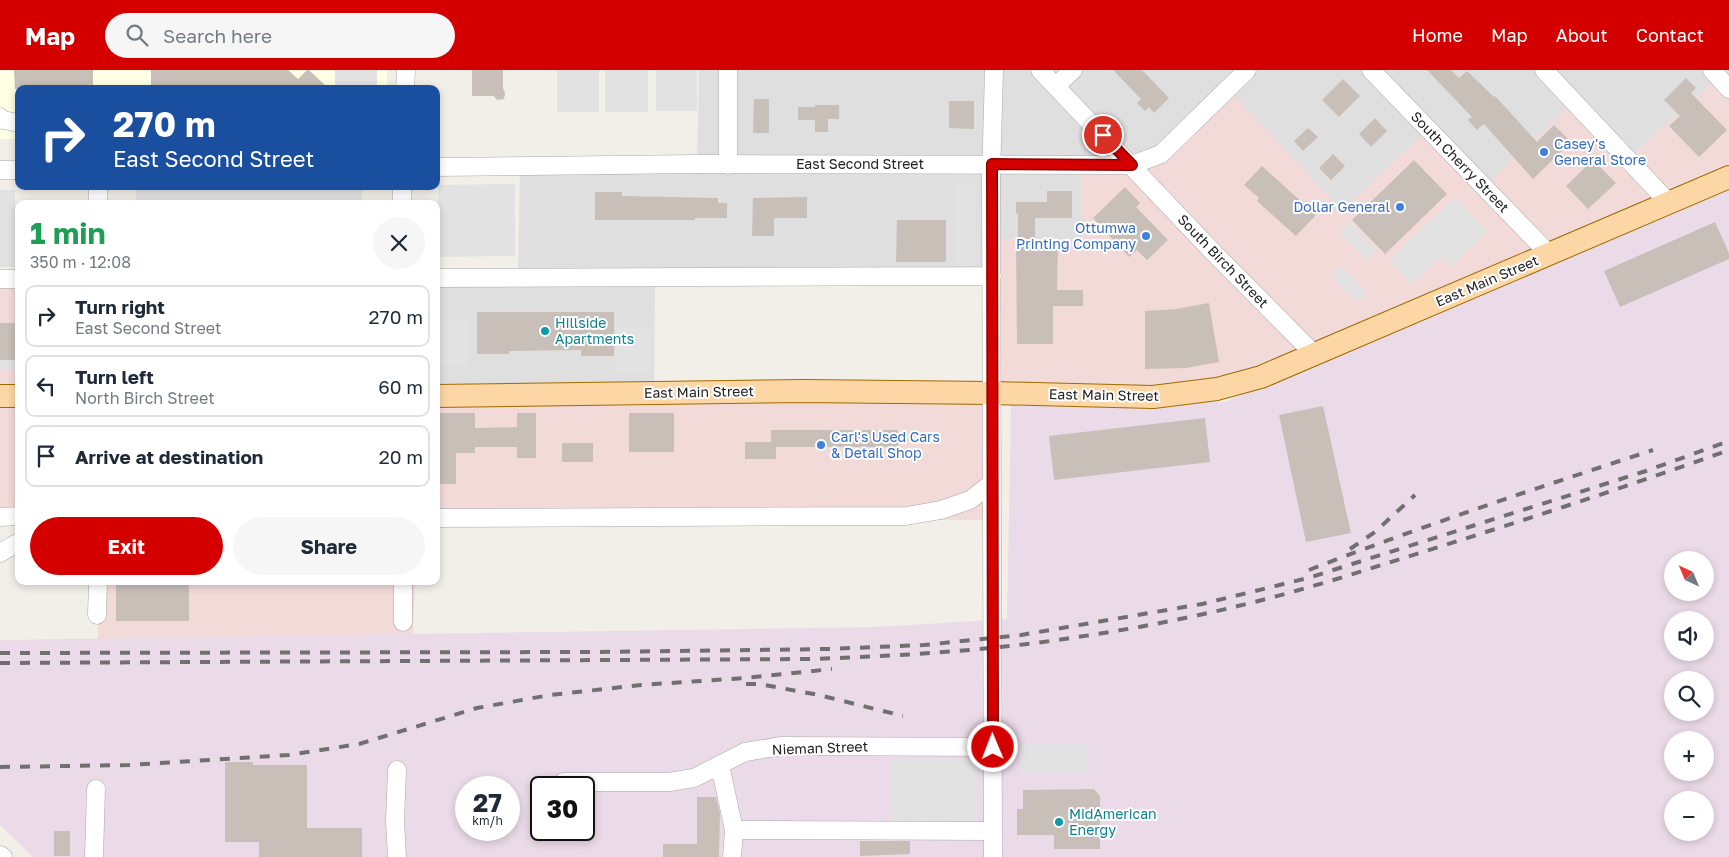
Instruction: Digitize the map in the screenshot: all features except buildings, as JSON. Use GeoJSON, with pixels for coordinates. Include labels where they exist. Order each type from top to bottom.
{"type":"FeatureCollection","features":[{"type":"Feature","properties":{"kind":"main road","name":"East Main Street"},"geometry":{"type":"LineString","coordinates":[[440,396],[803,391],[1153,397],[1217,389],[1261,377],[1315,355],[1729,177]]}},
{"type":"Feature","properties":{"kind":"main road"},"geometry":{"type":"LineString","coordinates":[[0,396],[15,396]]}},
{"type":"Feature","properties":{"kind":"street"},"geometry":{"type":"LineString","coordinates":[[405,85],[406,70]]}},
{"type":"Feature","properties":{"kind":"street"},"geometry":{"type":"LineString","coordinates":[[728,70],[728,164]]}},
{"type":"Feature","properties":{"kind":"street"},"geometry":{"type":"LineString","coordinates":[[993,857],[992,164],[994,70]]}},
{"type":"Feature","properties":{"kind":"street","name":"South Birch Street"},"geometry":{"type":"LineString","coordinates":[[1040,70],[1212,251],[1315,355]]}},
{"type":"Feature","properties":{"kind":"street"},"geometry":{"type":"LineString","coordinates":[[1056,86],[1073,70]]}},
{"type":"Feature","properties":{"kind":"street","name":"East Second Street"},"geometry":{"type":"LineString","coordinates":[[440,167],[728,164],[1132,165],[1161,154],[1247,70]]}},
{"type":"Feature","properties":{"kind":"street","name":"South Cherry Street"},"geometry":{"type":"LineString","coordinates":[[1371,70],[1549,254]]}},
{"type":"Feature","properties":{"kind":"street"},"geometry":{"type":"LineString","coordinates":[[1544,70],[1669,203]]}},
{"type":"Feature","properties":{"kind":"street"},"geometry":{"type":"LineString","coordinates":[[1712,70],[1729,89]]}},
{"type":"Feature","properties":{"kind":"street"},"geometry":{"type":"LineString","coordinates":[[0,117],[3,120],[15,122]]}},
{"type":"Feature","properties":{"kind":"street"},"geometry":{"type":"LineString","coordinates":[[0,170],[15,170]]}},
{"type":"Feature","properties":{"kind":"street"},"geometry":{"type":"LineString","coordinates":[[440,278],[992,276]]}},
{"type":"Feature","properties":{"kind":"street"},"geometry":{"type":"LineString","coordinates":[[0,279],[15,279]]}},
{"type":"Feature","properties":{"kind":"street"},"geometry":{"type":"LineString","coordinates":[[440,518],[906,516],[941,510],[970,500],[992,483]]}},
{"type":"Feature","properties":{"kind":"street"},"geometry":{"type":"LineString","coordinates":[[0,517],[15,516]]}},
{"type":"Feature","properties":{"kind":"street"},"geometry":{"type":"LineString","coordinates":[[0,553],[15,544]]}},
{"type":"Feature","properties":{"kind":"street"},"geometry":{"type":"LineString","coordinates":[[98,585],[98,615]]}},
{"type":"Feature","properties":{"kind":"street"},"geometry":{"type":"LineString","coordinates":[[403,585],[403,622]]}},
{"type":"Feature","properties":{"kind":"street","name":"Nieman Street"},"geometry":{"type":"LineString","coordinates":[[595,782],[669,782],[694,778],[745,752],[782,746],[993,747]]}},
{"type":"Feature","properties":{"kind":"street"},"geometry":{"type":"LineString","coordinates":[[720,765],[734,830],[732,857]]}},
{"type":"Feature","properties":{"kind":"street"},"geometry":{"type":"LineString","coordinates":[[397,770],[395,821],[397,857]]}},
{"type":"Feature","properties":{"kind":"street"},"geometry":{"type":"LineString","coordinates":[[94,857],[96,788]]}},
{"type":"Feature","properties":{"kind":"street"},"geometry":{"type":"LineString","coordinates":[[734,830],[993,831]]}},
{"type":"Feature","properties":{"kind":"shaded area"},"geometry":{"type":"Polygon","coordinates":[[[0,70],[387,70],[387,85],[15,85],[15,139],[0,139],[0,70]]]}},
{"type":"Feature","properties":{"kind":"shaded area"},"geometry":{"type":"Polygon","coordinates":[[[335,70],[377,70],[377,85],[335,85],[335,70]]]}},
{"type":"Feature","properties":{"kind":"shaded area"},"geometry":{"type":"Polygon","coordinates":[[[557,70],[599,70],[599,112],[557,112],[557,70]]]}},
{"type":"Feature","properties":{"kind":"shaded area"},"geometry":{"type":"Polygon","coordinates":[[[605,70],[648,70],[648,112],[605,112],[605,70]]]}},
{"type":"Feature","properties":{"kind":"shaded area"},"geometry":{"type":"Polygon","coordinates":[[[656,70],[697,70],[697,111],[656,111],[656,70]]]}},
{"type":"Feature","properties":{"kind":"shaded area"},"geometry":{"type":"Polygon","coordinates":[[[699,70],[1712,70],[1718,77],[1623,164],[1484,187],[1428,130],[1343,211],[1081,240],[992,239],[992,276],[655,277],[654,393],[440,396],[440,278],[518,277],[520,166],[697,164],[699,70]]]}},
{"type":"Feature","properties":{"kind":"shaded area"},"geometry":{"type":"Polygon","coordinates":[[[1712,70],[1729,70],[1729,177],[1217,389],[992,393],[992,239],[1081,240],[1081,165],[1161,154],[1228,89],[1343,211],[1428,129],[1484,187],[1568,107],[1623,164],[1718,77],[1712,70]]]}},
{"type":"Feature","properties":{"kind":"shaded area"},"geometry":{"type":"Polygon","coordinates":[[[515,184],[515,256],[440,257],[440,200],[438,200],[438,190],[440,190],[440,185],[515,184]]]}},
{"type":"Feature","properties":{"kind":"shaded area"},"geometry":{"type":"Polygon","coordinates":[[[955,184],[976,184],[975,266],[955,266],[955,184]]]}},
{"type":"Feature","properties":{"kind":"shaded area"},"geometry":{"type":"Polygon","coordinates":[[[0,190],[15,190],[15,267],[0,267],[0,190]]]}},
{"type":"Feature","properties":{"kind":"shaded area"},"geometry":{"type":"Polygon","coordinates":[[[136,190],[362,190],[362,200],[136,200],[136,190]]]}},
{"type":"Feature","properties":{"kind":"shaded area"},"geometry":{"type":"Polygon","coordinates":[[[1729,190],[1729,857],[33,857],[0,825],[0,640],[876,627],[1007,619],[1011,406],[1225,402],[1729,190]]]}},
{"type":"Feature","properties":{"kind":"shaded area"},"geometry":{"type":"Polygon","coordinates":[[[1455,197],[1488,231],[1451,267],[1441,257],[1412,284],[1389,260],[1455,197]]]}},
{"type":"Feature","properties":{"kind":"shaded area"},"geometry":{"type":"Polygon","coordinates":[[[1350,222],[1376,250],[1366,260],[1339,232],[1350,222]]]}},
{"type":"Feature","properties":{"kind":"shaded area"},"geometry":{"type":"Polygon","coordinates":[[[1341,265],[1367,292],[1357,303],[1330,275],[1341,265]]]}},
{"type":"Feature","properties":{"kind":"shaded area"},"geometry":{"type":"Polygon","coordinates":[[[0,279],[15,279],[15,516],[0,517],[0,279]]]}},
{"type":"Feature","properties":{"kind":"shaded area"},"geometry":{"type":"Polygon","coordinates":[[[440,319],[469,319],[469,366],[440,366],[440,319]]]}},
{"type":"Feature","properties":{"kind":"shaded area"},"geometry":{"type":"Polygon","coordinates":[[[616,327],[652,327],[652,373],[616,373],[616,327]]]}},
{"type":"Feature","properties":{"kind":"shaded area"},"geometry":{"type":"Polygon","coordinates":[[[0,360],[15,360],[15,370],[0,370],[0,360]]]}},
{"type":"Feature","properties":{"kind":"shaded area"},"geometry":{"type":"Polygon","coordinates":[[[992,393],[992,520],[440,518],[440,396],[992,393]]]}},
{"type":"Feature","properties":{"kind":"shaded area"},"geometry":{"type":"Polygon","coordinates":[[[98,585],[415,585],[413,634],[98,639],[98,585]]]}},
{"type":"Feature","properties":{"kind":"shaded area"},"geometry":{"type":"Polygon","coordinates":[[[1021,744],[1088,744],[1088,774],[1021,774],[1021,744]]]}},
{"type":"Feature","properties":{"kind":"shaded area"},"geometry":{"type":"Polygon","coordinates":[[[892,759],[977,759],[977,824],[892,824],[892,759]]]}},
{"type":"Feature","properties":{"kind":"railway"},"geometry":{"type":"LineString","coordinates":[[0,653],[597,652],[829,649],[924,645],[1021,635],[1202,604],[1308,578],[1646,471],[1729,441]]}},
{"type":"Feature","properties":{"kind":"railway"},"geometry":{"type":"LineString","coordinates":[[1309,570],[1437,523],[1653,450]]}},
{"type":"Feature","properties":{"kind":"railway"},"geometry":{"type":"LineString","coordinates":[[0,663],[811,659],[941,652],[1039,643],[1186,618],[1299,590],[1540,514],[1729,450]]}},
{"type":"Feature","properties":{"kind":"railway"},"geometry":{"type":"LineString","coordinates":[[1350,549],[1375,532],[1415,495]]}},
{"type":"Feature","properties":{"kind":"railway"},"geometry":{"type":"LineString","coordinates":[[0,767],[129,765],[289,755],[359,744],[477,708],[550,695],[641,685],[745,678],[832,669]]}},
{"type":"Feature","properties":{"kind":"railway"},"geometry":{"type":"LineString","coordinates":[[746,684],[759,684],[819,695],[903,716]]}},
{"type":"Feature","properties":{"kind":"place","name":"Casey's General Store"},"geometry":{"type":"Point","coordinates":[1544,152]}},
{"type":"Feature","properties":{"kind":"place","name":"Dollar General"},"geometry":{"type":"Point","coordinates":[1400,207]}},
{"type":"Feature","properties":{"kind":"place","name":"Ottumwa Printing Company"},"geometry":{"type":"Point","coordinates":[1146,236]}},
{"type":"Feature","properties":{"kind":"place","name":"Hillside Apartments"},"geometry":{"type":"Point","coordinates":[545,331]}},
{"type":"Feature","properties":{"kind":"place","name":"Carl's Used Cars & Detail Shop"},"geometry":{"type":"Point","coordinates":[821,445]}},
{"type":"Feature","properties":{"kind":"place","name":"MidAmerican Energy"},"geometry":{"type":"Point","coordinates":[1059,822]}},
{"type":"Feature","properties":{"kind":"route"},"geometry":{"type":"LineString","coordinates":[[993,747],[992,164],[1132,165],[1103,135]]}}]}
